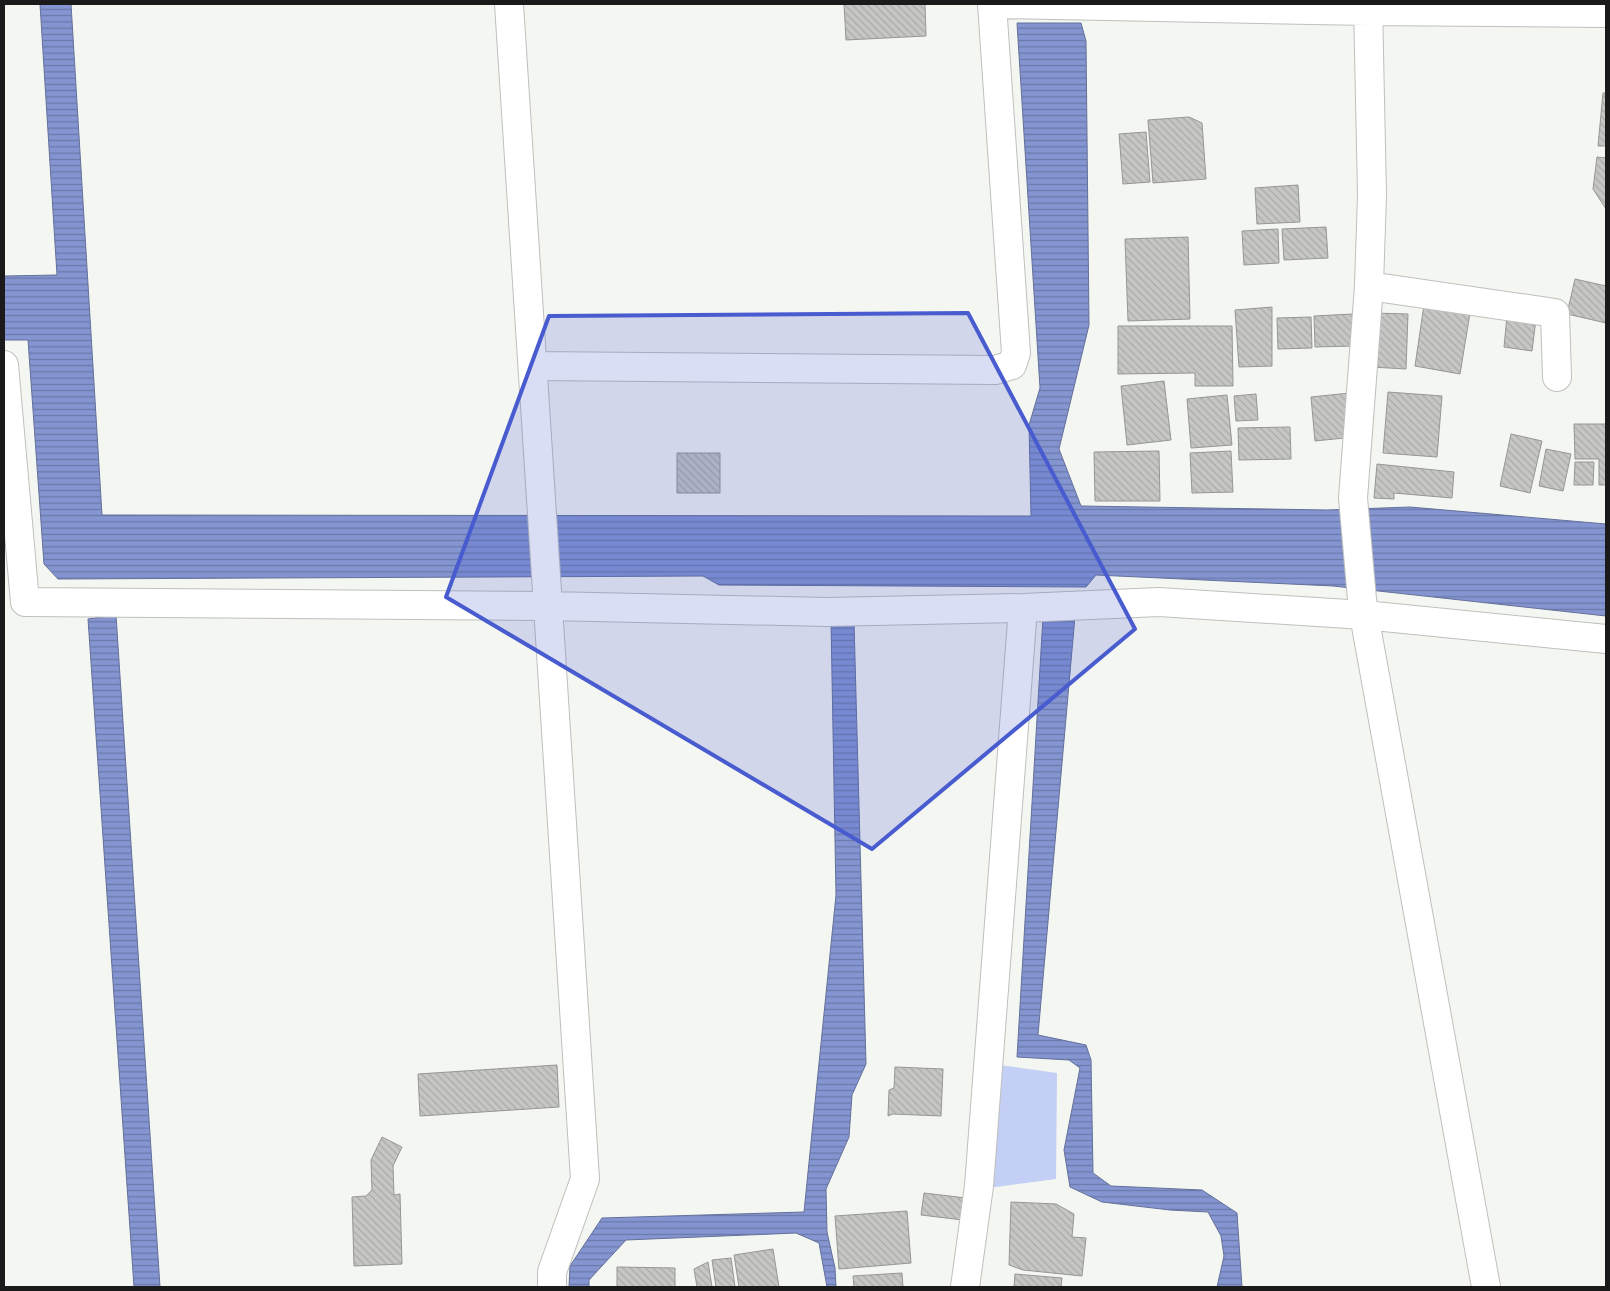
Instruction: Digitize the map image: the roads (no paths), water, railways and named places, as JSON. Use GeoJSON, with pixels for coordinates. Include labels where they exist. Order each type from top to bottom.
{"type":"FeatureCollection","features":[{"type":"Feature","properties":{"kind":"street"},"geometry":{"type":"LineString","coordinates":[[509,4],[585,1179],[552,1272],[552,1287]]}},
{"type":"Feature","properties":{"kind":"street"},"geometry":{"type":"LineString","coordinates":[[533,366],[995,370],[1012,365],[1016,353],[992,4]]}},
{"type":"Feature","properties":{"kind":"street"},"geometry":{"type":"LineString","coordinates":[[998,4],[1368,7],[1606,13]]}},
{"type":"Feature","properties":{"kind":"street"},"geometry":{"type":"LineString","coordinates":[[1368,7],[1372,195],[1369,286],[1353,498],[1363,607],[1486,1287]]}},
{"type":"Feature","properties":{"kind":"street"},"geometry":{"type":"LineString","coordinates":[[1369,286],[1555,312],[1557,377]]}},
{"type":"Feature","properties":{"kind":"street"},"geometry":{"type":"LineString","coordinates":[[4,365],[25,602],[548,596],[826,612],[1023,608],[1159,602],[1363,607],[1606,639]]}},
{"type":"Feature","properties":{"kind":"street"},"geometry":{"type":"LineString","coordinates":[[965,1287],[979,1186],[1023,608]]}}]}
